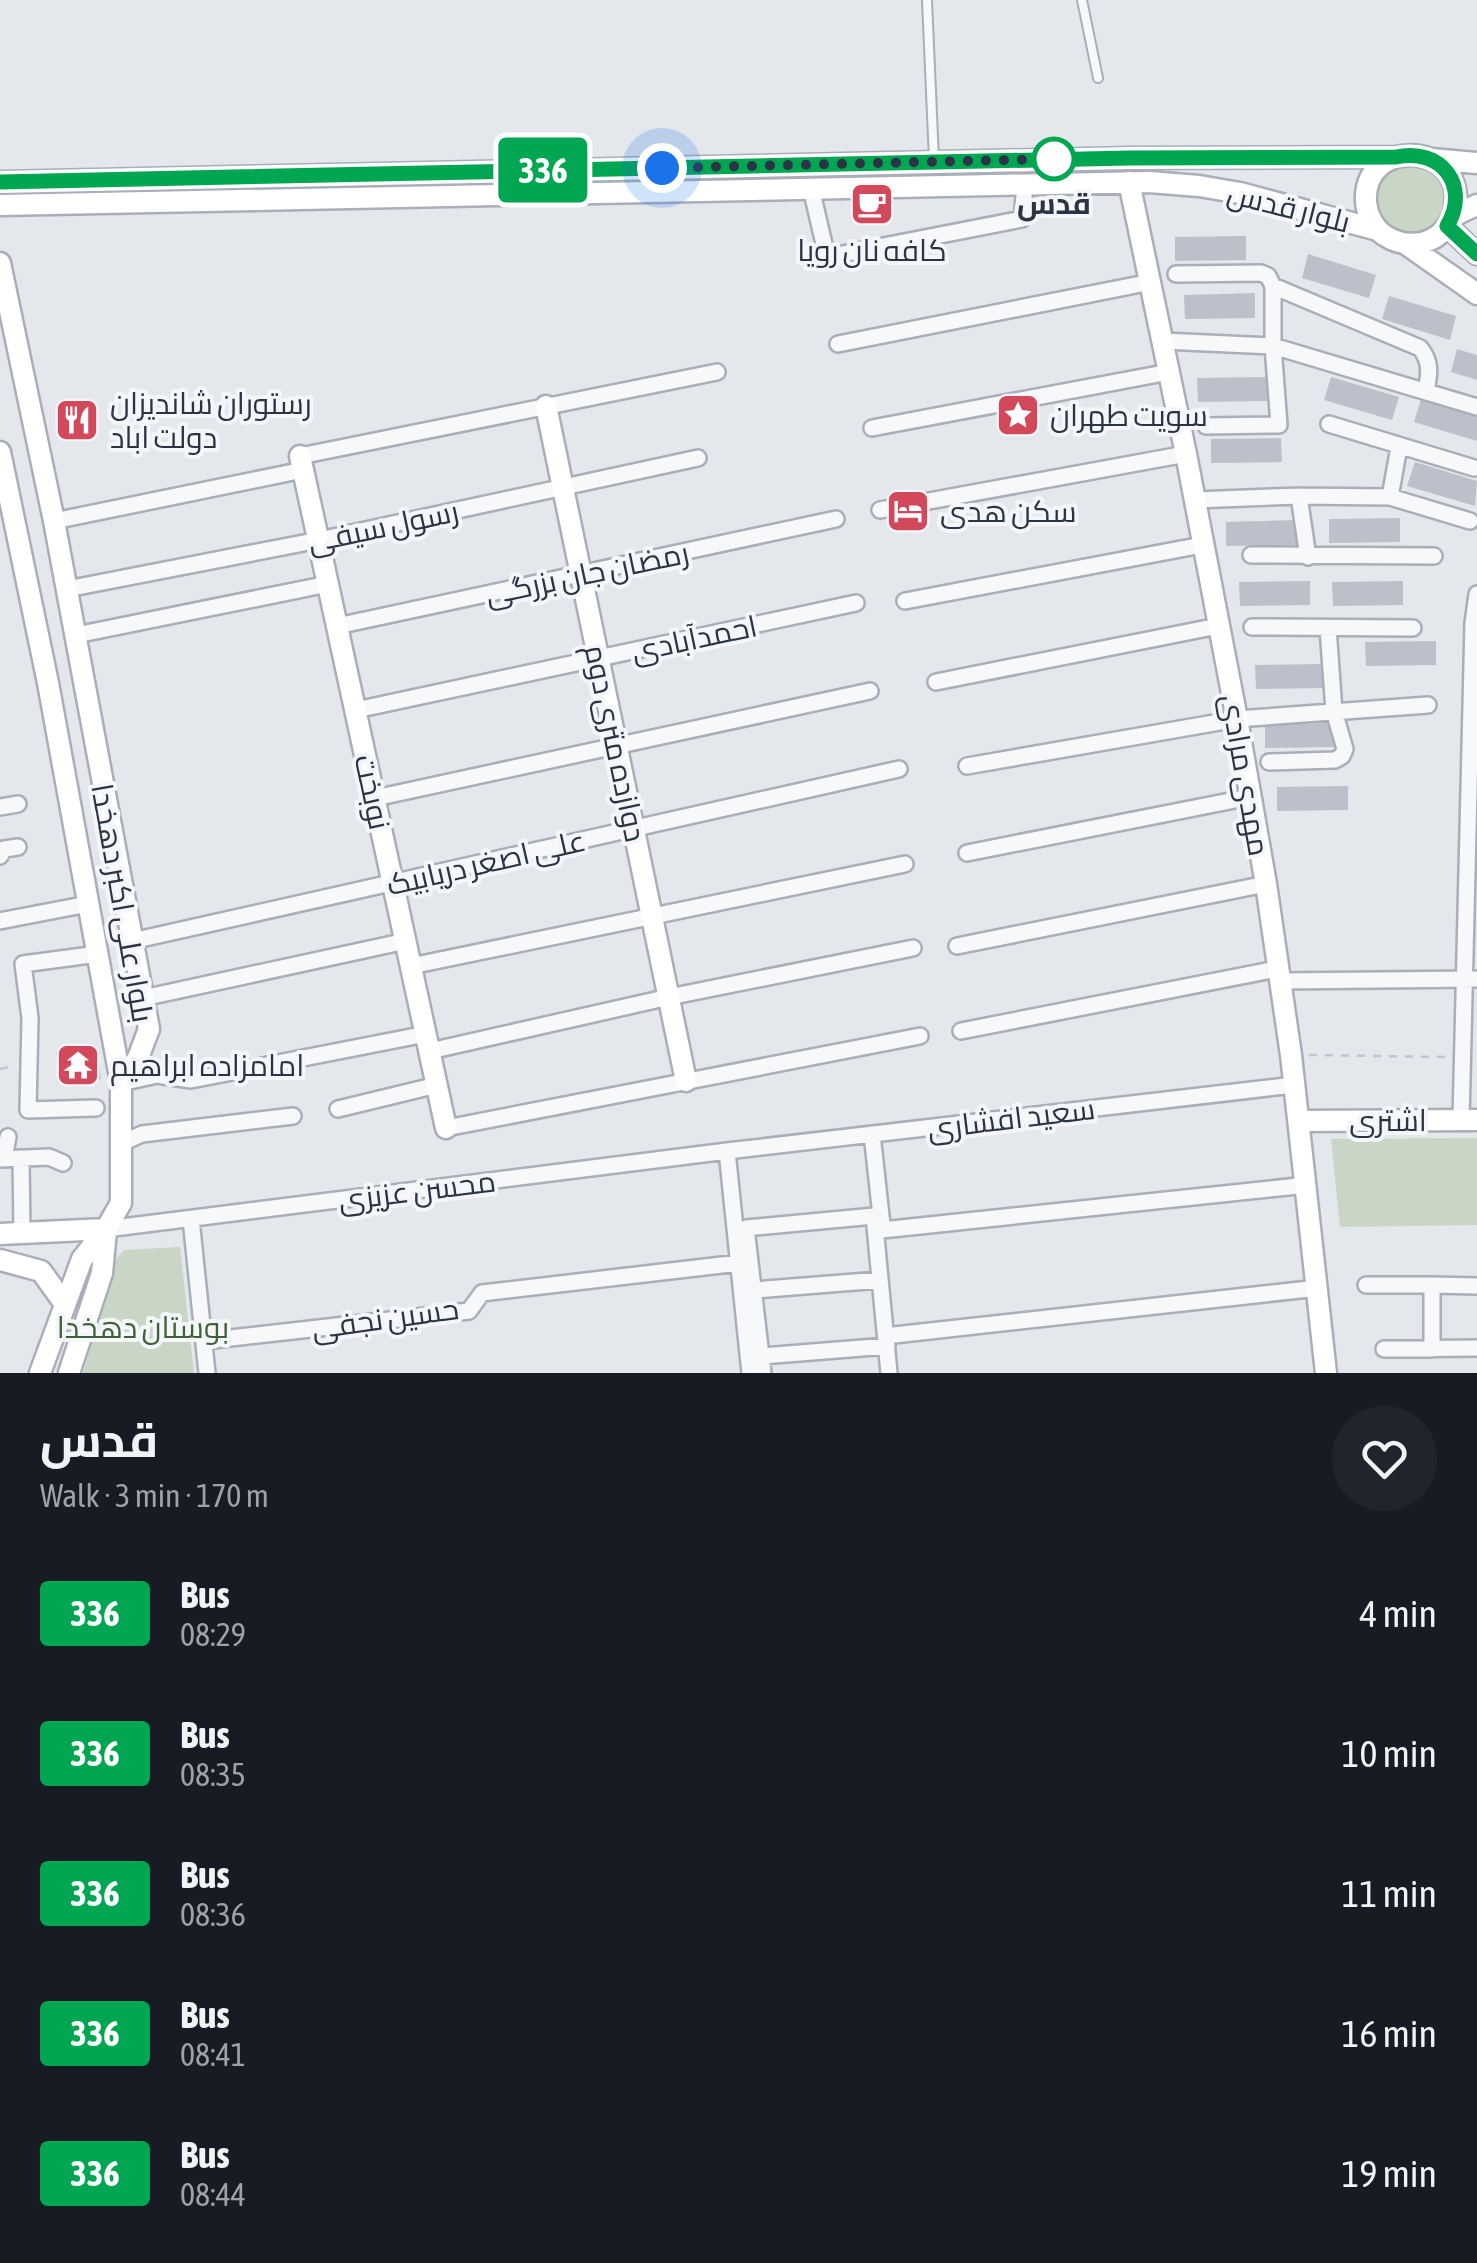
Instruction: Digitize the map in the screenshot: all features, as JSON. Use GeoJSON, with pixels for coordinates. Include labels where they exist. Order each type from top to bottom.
{"type":"FeatureCollection","features":[{"type":"Feature","properties":{"kind":"street"},"geometry":{"type":"LineString","coordinates":[[1477,163],[1408,154],[1396,157],[1373,175],[1366,203],[1378,230],[1406,244],[1429,240],[1477,205]]}},
{"type":"Feature","properties":{"kind":"street","name":"بلوار قدس"},"geometry":{"type":"LineString","coordinates":[[0,182],[1129,158],[1396,157]]}},
{"type":"Feature","properties":{"kind":"street"},"geometry":{"type":"LineString","coordinates":[[1431,159],[1441,166],[1454,186],[1456,196],[1450,222]]}},
{"type":"Feature","properties":{"kind":"street","name":"بلوار قدس"},"geometry":{"type":"LineString","coordinates":[[0,205],[1129,182],[1240,193],[1378,230]]}},
{"type":"Feature","properties":{"kind":"street","name":"مهدی مرادی"},"geometry":{"type":"LineString","coordinates":[[1129,182],[1186,454],[1266,884],[1307,1185],[1326,1373]]}},
{"type":"Feature","properties":{"kind":"street"},"geometry":{"type":"LineString","coordinates":[[811,188],[826,257],[1022,219],[1024,184]]}},
{"type":"Feature","properties":{"kind":"street"},"geometry":{"type":"LineString","coordinates":[[1450,222],[1477,254]]}},
{"type":"Feature","properties":{"kind":"street"},"geometry":{"type":"LineString","coordinates":[[1406,244],[1477,294]]}},
{"type":"Feature","properties":{"kind":"street","name":"بلوار علی اکبر دهخدا"},"geometry":{"type":"LineString","coordinates":[[0,263],[54,520],[149,1029],[138,1058],[121,1083]]}},
{"type":"Feature","properties":{"kind":"street"},"geometry":{"type":"LineString","coordinates":[[1176,274],[1261,273],[1268,276],[1272,286],[1279,426],[1206,426]]}},
{"type":"Feature","properties":{"kind":"street"},"geometry":{"type":"LineString","coordinates":[[838,344],[1151,282]]}},
{"type":"Feature","properties":{"kind":"street"},"geometry":{"type":"LineString","coordinates":[[1272,286],[1420,348],[1428,356],[1430,368],[1426,392]]}},
{"type":"Feature","properties":{"kind":"street"},"geometry":{"type":"LineString","coordinates":[[1163,341],[1272,346],[1477,407]]}},
{"type":"Feature","properties":{"kind":"street"},"geometry":{"type":"LineString","coordinates":[[54,520],[546,406],[717,372]]}},
{"type":"Feature","properties":{"kind":"street"},"geometry":{"type":"LineString","coordinates":[[872,428],[1169,372]]}},
{"type":"Feature","properties":{"kind":"street","name":"دوازده متری دوم"},"geometry":{"type":"LineString","coordinates":[[546,406],[686,1081]]}},
{"type":"Feature","properties":{"kind":"street"},"geometry":{"type":"LineString","coordinates":[[1329,424],[1474,468]]}},
{"type":"Feature","properties":{"kind":"street"},"geometry":{"type":"LineString","coordinates":[[1390,497],[1399,447]]}},
{"type":"Feature","properties":{"kind":"street","name":"بلوار علی اکبر دهخدا"},"geometry":{"type":"LineString","coordinates":[[0,452],[58,736],[121,1083]]}},
{"type":"Feature","properties":{"kind":"street"},"geometry":{"type":"LineString","coordinates":[[880,510],[1186,454]]}},
{"type":"Feature","properties":{"kind":"street","name":"رسول سیفی"},"geometry":{"type":"LineString","coordinates":[[67,589],[319,540],[698,458]]}},
{"type":"Feature","properties":{"kind":"street","name":"نوبخت"},"geometry":{"type":"LineString","coordinates":[[302,463],[446,1128]]}},
{"type":"Feature","properties":{"kind":"street"},"geometry":{"type":"LineString","coordinates":[[1299,496],[1308,556]]}},
{"type":"Feature","properties":{"kind":"street"},"geometry":{"type":"LineString","coordinates":[[1194,500],[1390,497],[1470,521]]}},
{"type":"Feature","properties":{"kind":"street","name":"رمضان جان بزرگی"},"geometry":{"type":"LineString","coordinates":[[338,626],[836,518]]}},
{"type":"Feature","properties":{"kind":"street"},"geometry":{"type":"LineString","coordinates":[[906,602],[1202,544]]}},
{"type":"Feature","properties":{"kind":"street"},"geometry":{"type":"LineString","coordinates":[[1250,555],[1434,556]]}},
{"type":"Feature","properties":{"kind":"street"},"geometry":{"type":"LineString","coordinates":[[76,635],[328,584]]}},
{"type":"Feature","properties":{"kind":"street"},"geometry":{"type":"LineString","coordinates":[[1469,1120],[1462,1057],[1471,979],[1473,623],[1477,594]]}},
{"type":"Feature","properties":{"kind":"street","name":"احمدآبادی"},"geometry":{"type":"LineString","coordinates":[[356,710],[856,604]]}},
{"type":"Feature","properties":{"kind":"street"},"geometry":{"type":"LineString","coordinates":[[936,682],[1218,626]]}},
{"type":"Feature","properties":{"kind":"street"},"geometry":{"type":"LineString","coordinates":[[1252,628],[1413,628]]}},
{"type":"Feature","properties":{"kind":"street"},"geometry":{"type":"LineString","coordinates":[[1270,762],[1335,760],[1342,756],[1345,749],[1334,711],[1328,628]]}},
{"type":"Feature","properties":{"kind":"street"},"geometry":{"type":"LineString","coordinates":[[48,684],[58,692],[69,693],[79,687],[83,676]]}},
{"type":"Feature","properties":{"kind":"street"},"geometry":{"type":"LineString","coordinates":[[375,798],[870,691]]}},
{"type":"Feature","properties":{"kind":"street"},"geometry":{"type":"LineString","coordinates":[[967,766],[1237,719],[1428,705]]}},
{"type":"Feature","properties":{"kind":"street"},"geometry":{"type":"LineString","coordinates":[[58,736],[64,727],[74,723],[93,731]]}},
{"type":"Feature","properties":{"kind":"street","name":"علی اصغر دریابیک"},"geometry":{"type":"LineString","coordinates":[[132,942],[899,769]]}},
{"type":"Feature","properties":{"kind":"street"},"geometry":{"type":"LineString","coordinates":[[967,853],[1250,797]]}},
{"type":"Feature","properties":{"kind":"street"},"geometry":{"type":"LineString","coordinates":[[0,808],[18,804]]}},
{"type":"Feature","properties":{"kind":"street"},"geometry":{"type":"LineString","coordinates":[[0,856],[4,849],[18,848]]}},
{"type":"Feature","properties":{"kind":"street"},"geometry":{"type":"LineString","coordinates":[[411,966],[906,864]]}},
{"type":"Feature","properties":{"kind":"street"},"geometry":{"type":"LineString","coordinates":[[957,946],[1266,884]]}},
{"type":"Feature","properties":{"kind":"street"},"geometry":{"type":"LineString","coordinates":[[0,921],[88,904]]}},
{"type":"Feature","properties":{"kind":"street"},"geometry":{"type":"LineString","coordinates":[[143,998],[406,942]]}},
{"type":"Feature","properties":{"kind":"street"},"geometry":{"type":"LineString","coordinates":[[40,1373],[82,1259],[106,1229],[120,1202],[121,1083],[157,1075],[191,1080],[428,1042],[912,948]]}},
{"type":"Feature","properties":{"kind":"street"},"geometry":{"type":"LineString","coordinates":[[96,1108],[28,1110],[30,1018],[23,964],[98,954]]}},
{"type":"Feature","properties":{"kind":"street"},"geometry":{"type":"LineString","coordinates":[[961,1031],[1279,975],[1471,979]]}},
{"type":"Feature","properties":{"kind":"street"},"geometry":{"type":"LineString","coordinates":[[446,1128],[920,1036]]}},
{"type":"Feature","properties":{"kind":"street"},"geometry":{"type":"LineString","coordinates":[[338,1110],[437,1085]]}},
{"type":"Feature","properties":{"kind":"street","name":"سعید افشاری"},"geometry":{"type":"LineString","coordinates":[[727,1151],[1294,1085]]}},
{"type":"Feature","properties":{"kind":"street"},"geometry":{"type":"LineString","coordinates":[[122,1143],[142,1134],[293,1116]]}},
{"type":"Feature","properties":{"kind":"street","name":"اشتری"},"geometry":{"type":"LineString","coordinates":[[1299,1121],[1469,1120]]}},
{"type":"Feature","properties":{"kind":"street"},"geometry":{"type":"LineString","coordinates":[[872,1134],[890,1340],[889,1373]]}},
{"type":"Feature","properties":{"kind":"street"},"geometry":{"type":"LineString","coordinates":[[8,1137],[2,1159],[49,1157],[63,1163]]}},
{"type":"Feature","properties":{"kind":"street"},"geometry":{"type":"LineString","coordinates":[[727,1151],[750,1373]]}},
{"type":"Feature","properties":{"kind":"street","name":"محسن عزیزی"},"geometry":{"type":"LineString","coordinates":[[106,1229],[727,1151]]}},
{"type":"Feature","properties":{"kind":"street"},"geometry":{"type":"LineString","coordinates":[[22,1158],[22,1234]]}},
{"type":"Feature","properties":{"kind":"street"},"geometry":{"type":"LineString","coordinates":[[882,1230],[1307,1185]]}},
{"type":"Feature","properties":{"kind":"street"},"geometry":{"type":"LineString","coordinates":[[898,1373],[890,1340],[880,1280],[874,1216],[746,1228],[762,1365],[890,1340],[1318,1288]]}},
{"type":"Feature","properties":{"kind":"street"},"geometry":{"type":"LineString","coordinates":[[191,1218],[207,1373]]}},
{"type":"Feature","properties":{"kind":"street"},"geometry":{"type":"LineString","coordinates":[[0,1234],[106,1229]]}},
{"type":"Feature","properties":{"kind":"street"},"geometry":{"type":"LineString","coordinates":[[69,1373],[102,1274],[106,1229]]}},
{"type":"Feature","properties":{"kind":"street"},"geometry":{"type":"LineString","coordinates":[[0,1260],[41,1271],[64,1304]]}},
{"type":"Feature","properties":{"kind":"street","name":"حسین نجفی"},"geometry":{"type":"LineString","coordinates":[[204,1341],[469,1310],[482,1293],[738,1263]]}},
{"type":"Feature","properties":{"kind":"street"},"geometry":{"type":"LineString","coordinates":[[754,1290],[880,1280]]}},
{"type":"Feature","properties":{"kind":"street"},"geometry":{"type":"LineString","coordinates":[[1366,1285],[1477,1286]]}},
{"type":"Feature","properties":{"kind":"street"},"geometry":{"type":"LineString","coordinates":[[1432,1285],[1432,1349]]}},
{"type":"Feature","properties":{"kind":"street"},"geometry":{"type":"LineString","coordinates":[[1384,1349],[1477,1348]]}},
{"type":"Feature","properties":{"kind":"lane"},"geometry":{"type":"LineString","coordinates":[[927,0],[934,162]]}},
{"type":"Feature","properties":{"kind":"lane"},"geometry":{"type":"LineString","coordinates":[[1082,0],[1098,78]]}},
{"type":"Feature","properties":{"kind":"path"},"geometry":{"type":"LineString","coordinates":[[1291,1055],[1462,1057]]}},
{"type":"Feature","properties":{"kind":"green space"},"geometry":{"type":"Polygon","coordinates":[[[1409,160],[1443,175],[1450,212],[1422,238],[1385,229],[1372,206],[1377,180],[1385,170],[1409,160]]]}},
{"type":"Feature","properties":{"kind":"green space"},"geometry":{"type":"Polygon","coordinates":[[[1477,1138],[1477,1225],[1340,1227],[1331,1139],[1477,1138]]]}},
{"type":"Feature","properties":{"kind":"green space","name":"بوستان دهخدا"},"geometry":{"type":"Polygon","coordinates":[[[180,1247],[194,1373],[83,1373],[116,1259],[124,1250],[180,1247]]]}},
{"type":"Feature","properties":{"kind":"building"},"geometry":{"type":"Polygon","coordinates":[[[1246,236],[1246,260],[1175,261],[1175,237],[1246,236]]]}},
{"type":"Feature","properties":{"kind":"building"},"geometry":{"type":"Polygon","coordinates":[[[1308,254],[1376,275],[1369,298],[1302,278],[1308,254]]]}},
{"type":"Feature","properties":{"kind":"building"},"geometry":{"type":"Polygon","coordinates":[[[1255,293],[1255,318],[1185,319],[1184,295],[1255,293]]]}},
{"type":"Feature","properties":{"kind":"building"},"geometry":{"type":"Polygon","coordinates":[[[1389,296],[1456,316],[1450,340],[1382,319],[1389,296]]]}},
{"type":"Feature","properties":{"kind":"building"},"geometry":{"type":"Polygon","coordinates":[[[1457,349],[1477,355],[1477,380],[1451,372],[1457,349]]]}},
{"type":"Feature","properties":{"kind":"building"},"geometry":{"type":"Polygon","coordinates":[[[1268,377],[1268,401],[1198,402],[1197,378],[1268,377]]]}},
{"type":"Feature","properties":{"kind":"building"},"geometry":{"type":"Polygon","coordinates":[[[1331,377],[1399,397],[1392,420],[1324,400],[1331,377]]]}},
{"type":"Feature","properties":{"kind":"building"},"geometry":{"type":"Polygon","coordinates":[[[1421,399],[1477,416],[1477,441],[1414,422],[1421,399]]]}},
{"type":"Feature","properties":{"kind":"building"},"geometry":{"type":"Polygon","coordinates":[[[1281,438],[1282,462],[1211,463],[1211,439],[1281,438]]]}},
{"type":"Feature","properties":{"kind":"building"},"geometry":{"type":"Polygon","coordinates":[[[1415,462],[1477,481],[1475,506],[1407,486],[1415,462]]]}},
{"type":"Feature","properties":{"kind":"building"},"geometry":{"type":"Polygon","coordinates":[[[1400,518],[1400,542],[1329,543],[1329,519],[1400,518]]]}},
{"type":"Feature","properties":{"kind":"building"},"geometry":{"type":"Polygon","coordinates":[[[1296,520],[1297,545],[1226,546],[1226,522],[1296,520]]]}},
{"type":"Feature","properties":{"kind":"building"},"geometry":{"type":"Polygon","coordinates":[[[1310,581],[1310,605],[1240,606],[1239,582],[1310,581]]]}},
{"type":"Feature","properties":{"kind":"building"},"geometry":{"type":"Polygon","coordinates":[[[1403,581],[1403,605],[1333,606],[1332,582],[1403,581]]]}},
{"type":"Feature","properties":{"kind":"building"},"geometry":{"type":"Polygon","coordinates":[[[1436,641],[1436,665],[1366,666],[1365,642],[1436,641]]]}},
{"type":"Feature","properties":{"kind":"building"},"geometry":{"type":"Polygon","coordinates":[[[1326,664],[1326,688],[1256,689],[1255,665],[1326,664]]]}},
{"type":"Feature","properties":{"kind":"building"},"geometry":{"type":"Polygon","coordinates":[[[1335,723],[1336,747],[1265,748],[1265,724],[1335,723]]]}},
{"type":"Feature","properties":{"kind":"building"},"geometry":{"type":"Polygon","coordinates":[[[1348,786],[1348,810],[1277,811],[1277,787],[1348,786]]]}},
{"type":"Feature","properties":{"kind":"building","name":"امامزاده ابراهیم"},"geometry":{"type":"Polygon","coordinates":[[[97,1047],[101,1079],[60,1083],[56,1052],[97,1047]]]}},
{"type":"Feature","properties":{"kind":"bus line","name":"336"},"geometry":{"type":"LineString","coordinates":[[0,182],[1408,154],[1431,159],[1449,175],[1456,207],[1447,226],[1477,254]]}},
{"type":"Feature","properties":{"kind":"place","name":"قدس"},"geometry":{"type":"Point","coordinates":[1054,159]}},
{"type":"Feature","properties":{"kind":"place","name":"کافه نان رویا"},"geometry":{"type":"Point","coordinates":[872,204]}},
{"type":"Feature","properties":{"kind":"place","name":"سويت طهران"},"geometry":{"type":"Point","coordinates":[1018,415]}},
{"type":"Feature","properties":{"kind":"place","name":"رستوران شاندیزان دولت اباد"},"geometry":{"type":"Point","coordinates":[77,420]}},
{"type":"Feature","properties":{"kind":"place","name":"سكن هدى"},"geometry":{"type":"Point","coordinates":[908,511]}},
{"type":"Feature","properties":{"kind":"place","name":"امامزاده ابراهیم"},"geometry":{"type":"Point","coordinates":[78,1065]}},
{"type":"Feature","properties":{"kind":"route"},"geometry":{"type":"LineString","coordinates":[[662,168],[1054,159]]}}]}
